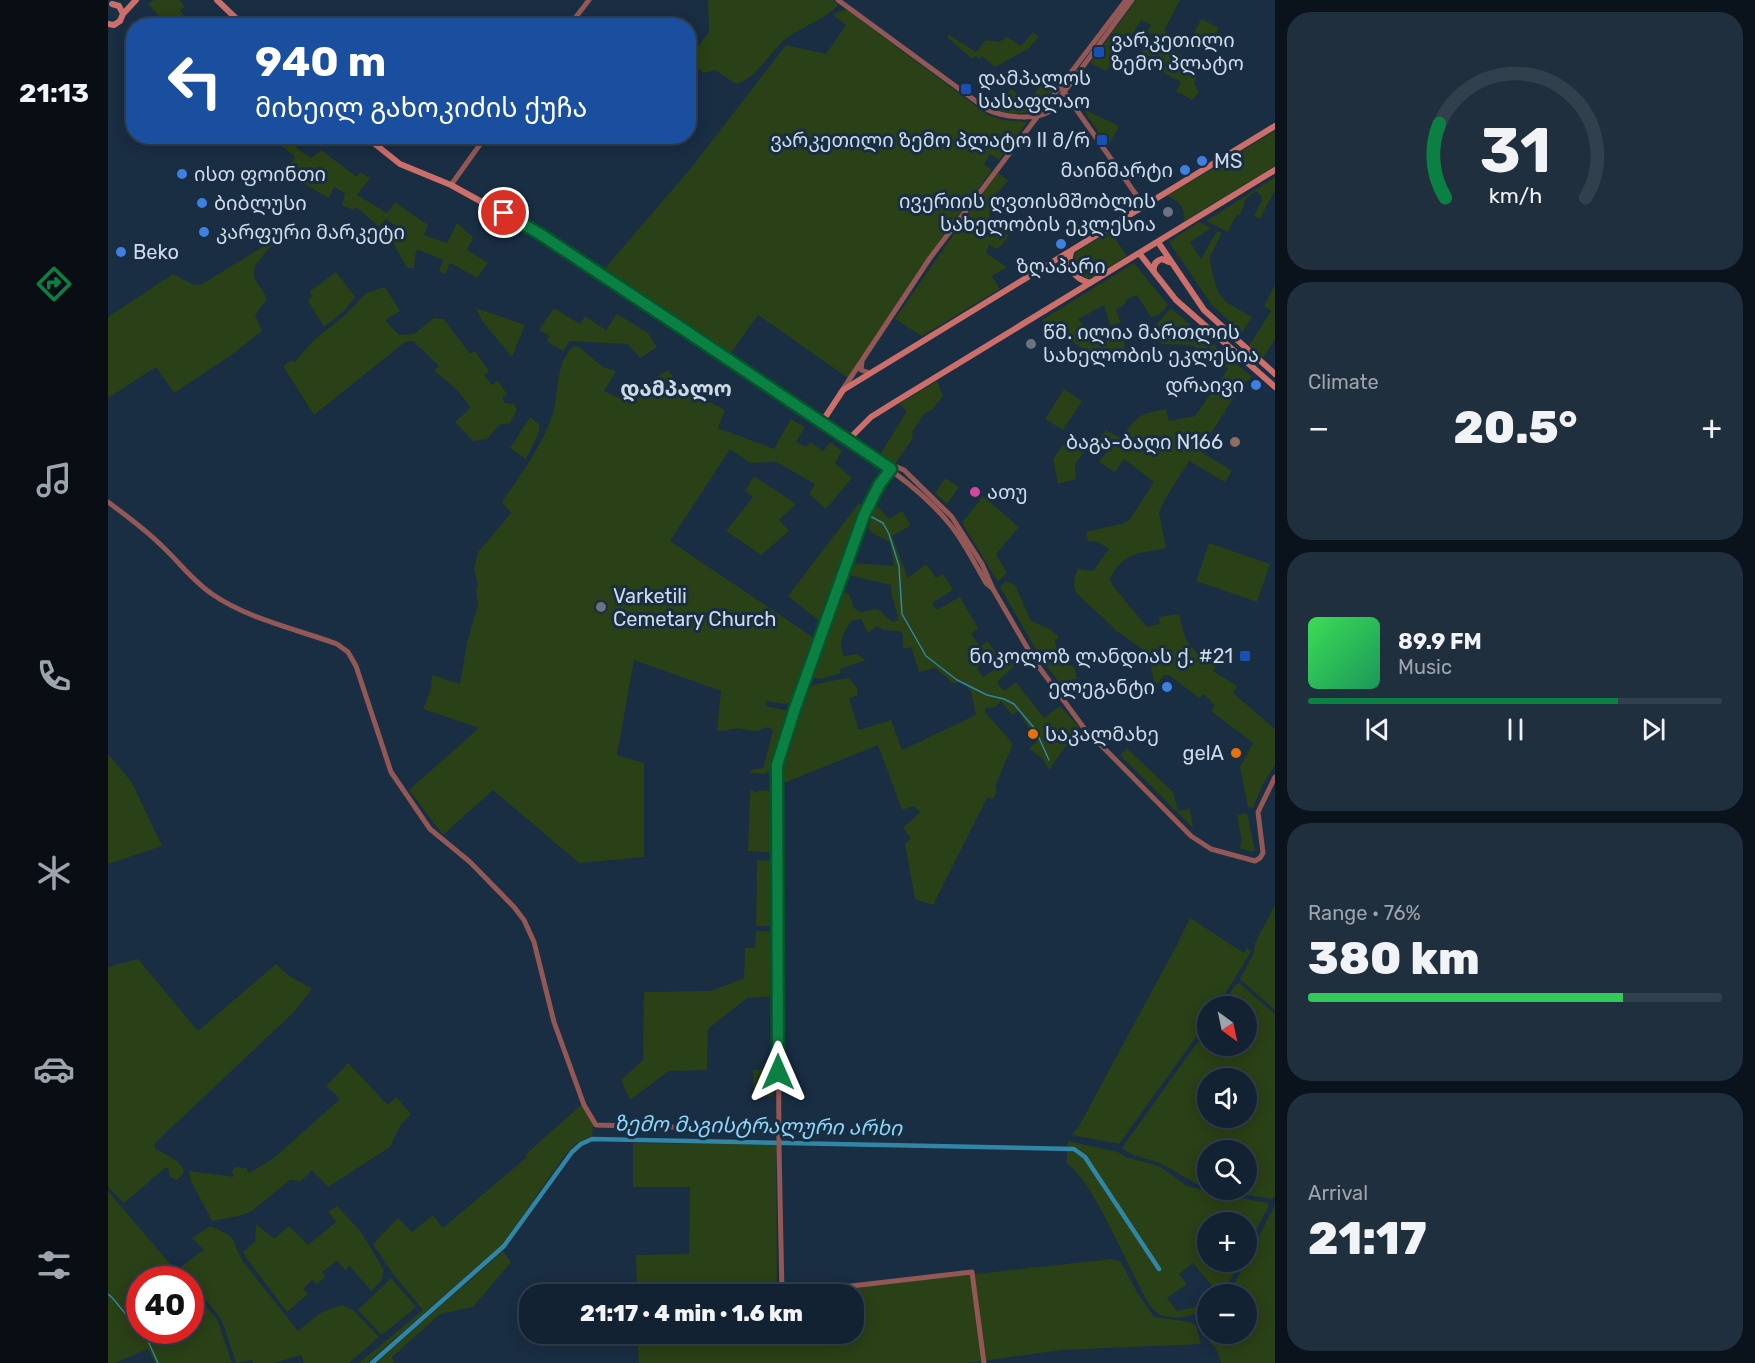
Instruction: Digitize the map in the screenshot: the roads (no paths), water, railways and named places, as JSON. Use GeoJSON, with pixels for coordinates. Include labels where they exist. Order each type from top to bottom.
{"type":"FeatureCollection","features":[{"type":"Feature","properties":{"kind":"main road"},"geometry":{"type":"LineString","coordinates":[[110,5],[120,0]]}},
{"type":"Feature","properties":{"kind":"main road"},"geometry":{"type":"LineString","coordinates":[[108,24],[117,24],[136,0]]}},
{"type":"Feature","properties":{"kind":"main road"},"geometry":{"type":"LineString","coordinates":[[217,0],[236,18]]}},
{"type":"Feature","properties":{"kind":"main road"},"geometry":{"type":"LineString","coordinates":[[110,5],[119,6],[123,14]]}},
{"type":"Feature","properties":{"kind":"main road"},"geometry":{"type":"LineString","coordinates":[[822,422],[843,390],[1275,126]]}},
{"type":"Feature","properties":{"kind":"main road"},"geometry":{"type":"LineString","coordinates":[[375,144],[400,164],[451,185],[540,234],[848,440],[880,411],[1275,170]]}},
{"type":"Feature","properties":{"kind":"main road"},"geometry":{"type":"LineString","coordinates":[[1158,242],[1196,302],[1275,374]]}},
{"type":"Feature","properties":{"kind":"main road"},"geometry":{"type":"LineString","coordinates":[[1072,249],[1070,268],[1078,278],[1090,283]]}},
{"type":"Feature","properties":{"kind":"main road"},"geometry":{"type":"LineString","coordinates":[[1139,253],[1176,300],[1275,387]]}},
{"type":"Feature","properties":{"kind":"main road"},"geometry":{"type":"LineString","coordinates":[[1155,275],[1154,267],[1158,260],[1165,259],[1172,264]]}},
{"type":"Feature","properties":{"kind":"main road"},"geometry":{"type":"LineString","coordinates":[[1208,328],[1214,326],[1214,320]]}},
{"type":"Feature","properties":{"kind":"main road"},"geometry":{"type":"LineString","coordinates":[[1217,337],[1216,329],[1224,329]]}},
{"type":"Feature","properties":{"kind":"street"},"geometry":{"type":"LineString","coordinates":[[575,18],[589,0]]}},
{"type":"Feature","properties":{"kind":"street"},"geometry":{"type":"LineString","coordinates":[[838,0],[988,110],[1037,116],[1047,113]]}},
{"type":"Feature","properties":{"kind":"street"},"geometry":{"type":"LineString","coordinates":[[1026,131],[1047,113],[1126,0]]}},
{"type":"Feature","properties":{"kind":"street"},"geometry":{"type":"LineString","coordinates":[[843,390],[930,258],[1037,116],[1063,89],[1132,0]]}},
{"type":"Feature","properties":{"kind":"street"},"geometry":{"type":"LineString","coordinates":[[1063,89],[1144,206]]}},
{"type":"Feature","properties":{"kind":"street"},"geometry":{"type":"LineString","coordinates":[[1036,124],[1037,116]]}},
{"type":"Feature","properties":{"kind":"street"},"geometry":{"type":"LineString","coordinates":[[451,185],[480,144]]}},
{"type":"Feature","properties":{"kind":"street"},"geometry":{"type":"LineString","coordinates":[[862,361],[861,370],[870,373]]}},
{"type":"Feature","properties":{"kind":"street"},"geometry":{"type":"LineString","coordinates":[[848,440],[891,469],[945,519],[986,583],[993,589],[1036,663],[1074,715],[1167,814],[1203,845],[1255,861],[1260,858],[1263,853],[1258,812],[1275,777]]}},
{"type":"Feature","properties":{"kind":"street"},"geometry":{"type":"LineString","coordinates":[[782,1284],[777,765],[864,515],[879,485],[891,469]]}},
{"type":"Feature","properties":{"kind":"street"},"geometry":{"type":"LineString","coordinates":[[108,502],[138,524],[194,580],[214,596],[244,612],[337,644],[348,652],[356,666],[391,772],[398,784],[430,829],[470,862],[525,920],[534,942],[557,1032],[584,1105],[596,1125],[779,1133]]}},
{"type":"Feature","properties":{"kind":"street"},"geometry":{"type":"LineString","coordinates":[[864,1285],[972,1272],[984,1363]]}},
{"type":"Feature","properties":{"kind":"waterway"},"geometry":{"type":"LineString","coordinates":[[868,515],[883,523],[889,534],[899,566],[902,614],[926,656],[957,680],[987,695],[1014,704],[1035,729],[1049,760]]}},
{"type":"Feature","properties":{"kind":"waterway","name":"ზემო მაგისტრალური არხი"},"geometry":{"type":"LineString","coordinates":[[372,1363],[504,1246],[572,1152],[581,1144],[592,1139],[1074,1149],[1085,1157],[1159,1269]]}},
{"type":"Feature","properties":{"kind":"waterway"},"geometry":{"type":"LineString","coordinates":[[108,1294],[126,1314]]}},
{"type":"Feature","properties":{"kind":"waterway"},"geometry":{"type":"LineString","coordinates":[[149,1344],[158,1363]]}},
{"type":"Feature","properties":{"kind":"place","name":"ვარკეთილი ზემო პლატო"},"geometry":{"type":"Point","coordinates":[1099,52]}},
{"type":"Feature","properties":{"kind":"place","name":"დამპალოს სასაფლაო"},"geometry":{"type":"Point","coordinates":[966,89]}},
{"type":"Feature","properties":{"kind":"place","name":"ვარკეთილი ზემო პლატო II მ/რ"},"geometry":{"type":"Point","coordinates":[1102,140]}},
{"type":"Feature","properties":{"kind":"place","name":"MS"},"geometry":{"type":"Point","coordinates":[1202,161]}},
{"type":"Feature","properties":{"kind":"place","name":"მაინმარტი"},"geometry":{"type":"Point","coordinates":[1185,170]}},
{"type":"Feature","properties":{"kind":"place","name":"ისთ ფოინთი"},"geometry":{"type":"Point","coordinates":[182,174]}},
{"type":"Feature","properties":{"kind":"place","name":"ბიბლუსი"},"geometry":{"type":"Point","coordinates":[202,203]}},
{"type":"Feature","properties":{"kind":"place","name":"ივერიის ღვთისმშობლის სახელობის ეკლესია"},"geometry":{"type":"Point","coordinates":[1168,212]}},
{"type":"Feature","properties":{"kind":"place","name":"კარფური მარკეტი"},"geometry":{"type":"Point","coordinates":[204,232]}},
{"type":"Feature","properties":{"kind":"place","name":"ზღაპარი"},"geometry":{"type":"Point","coordinates":[1061,244]}},
{"type":"Feature","properties":{"kind":"place","name":"Beko"},"geometry":{"type":"Point","coordinates":[121,252]}},
{"type":"Feature","properties":{"kind":"place","name":"წმ. ილია მართლის სახელობის ეკლესია"},"geometry":{"type":"Point","coordinates":[1031,344]}},
{"type":"Feature","properties":{"kind":"place","name":"დრაივი"},"geometry":{"type":"Point","coordinates":[1256,385]}},
{"type":"Feature","properties":{"kind":"place","name":"ბაგა-ბაღი N166"},"geometry":{"type":"Point","coordinates":[1235,442]}},
{"type":"Feature","properties":{"kind":"place","name":"ათუ"},"geometry":{"type":"Point","coordinates":[975,492]}},
{"type":"Feature","properties":{"kind":"place","name":"Varketili Cemetary Church"},"geometry":{"type":"Point","coordinates":[601,607]}},
{"type":"Feature","properties":{"kind":"place","name":"ნიკოლოზ ლანდიას ქ. #21"},"geometry":{"type":"Point","coordinates":[1245,656]}},
{"type":"Feature","properties":{"kind":"place","name":"ელეგანტი"},"geometry":{"type":"Point","coordinates":[1167,687]}},
{"type":"Feature","properties":{"kind":"place","name":"საკალმახე"},"geometry":{"type":"Point","coordinates":[1033,734]}},
{"type":"Feature","properties":{"kind":"place","name":"gelA"},"geometry":{"type":"Point","coordinates":[1236,753]}},
{"type":"Feature","properties":{"kind":"district","name":"დამპალო"},"geometry":{"type":"Point","coordinates":[676,389]}}]}
